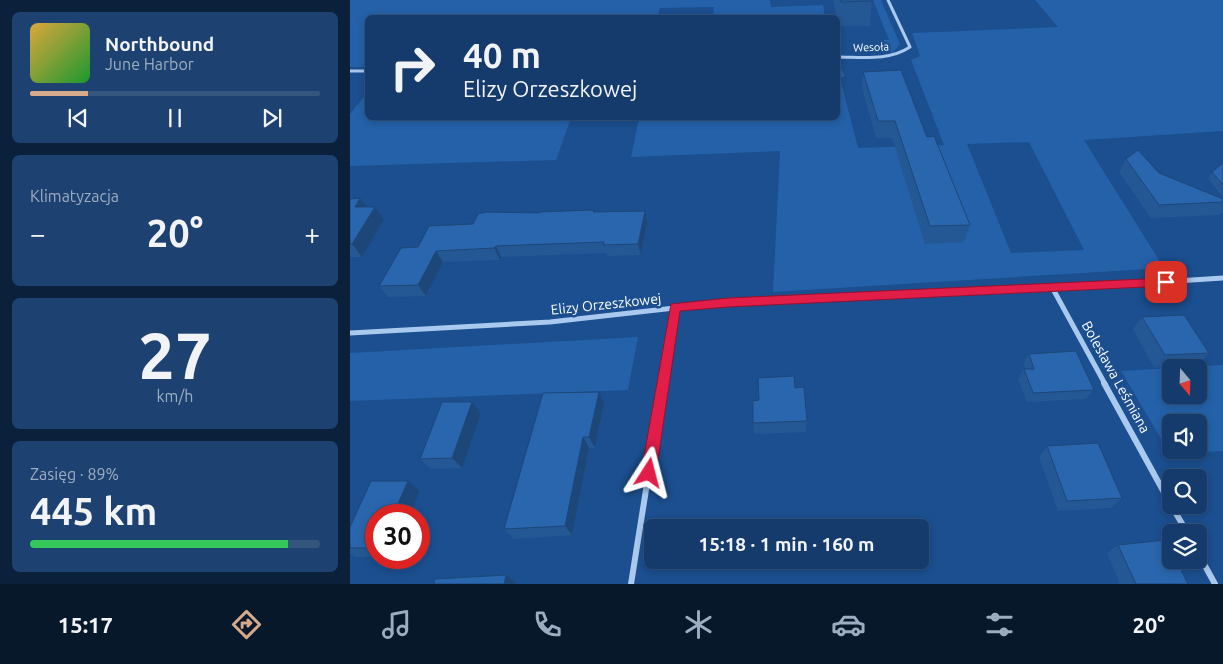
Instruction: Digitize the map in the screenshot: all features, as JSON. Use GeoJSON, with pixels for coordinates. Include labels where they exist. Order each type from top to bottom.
{"type":"FeatureCollection","features":[{"type":"Feature","properties":{"kind":"street","name":"Wesoła"},"geometry":{"type":"LineString","coordinates":[[840,57],[895,55],[906,52],[910,47],[888,0]]}},
{"type":"Feature","properties":{"kind":"street"},"geometry":{"type":"LineString","coordinates":[[350,72],[365,71]]}},
{"type":"Feature","properties":{"kind":"street","name":"Elizy Orzeszkowej"},"geometry":{"type":"LineString","coordinates":[[350,333],[550,322],[728,302],[1052,288],[1223,278]]}},
{"type":"Feature","properties":{"kind":"street","name":"Bolesława Leśmiana"},"geometry":{"type":"LineString","coordinates":[[1052,288],[1162,489]]}},
{"type":"Feature","properties":{"kind":"street"},"geometry":{"type":"LineString","coordinates":[[631,584],[675,307]]}},
{"type":"Feature","properties":{"kind":"street"},"geometry":{"type":"LineString","coordinates":[[1207,569],[1215,584]]}},
{"type":"Feature","properties":{"kind":"shaded area"},"geometry":{"type":"Polygon","coordinates":[[[350,0],[770,0],[771,7],[823,5],[825,15],[713,15],[714,7],[660,8],[658,15],[365,15],[365,67],[350,67],[350,0]]]}},
{"type":"Feature","properties":{"kind":"shaded area"},"geometry":{"type":"Polygon","coordinates":[[[873,0],[881,0],[900,44],[893,52],[857,53],[856,48],[883,47],[882,40],[889,40],[873,0]]]}},
{"type":"Feature","properties":{"kind":"shaded area"},"geometry":{"type":"Polygon","coordinates":[[[1035,0],[1223,0],[1223,131],[1084,140],[1164,268],[773,292],[780,151],[631,157],[639,120],[840,120],[840,78],[858,148],[944,145],[911,60],[920,56],[912,33],[1058,27],[1035,0]],[[1029,142],[967,144],[1011,253],[1084,250],[1029,142]]]}},
{"type":"Feature","properties":{"kind":"shaded area"},"geometry":{"type":"Polygon","coordinates":[[[840,67],[845,76],[840,78],[840,67]]]}},
{"type":"Feature","properties":{"kind":"shaded area"},"geometry":{"type":"Polygon","coordinates":[[[365,95],[365,120],[570,120],[556,160],[350,166],[350,114],[365,95]]]}},
{"type":"Feature","properties":{"kind":"shaded area"},"geometry":{"type":"Polygon","coordinates":[[[638,337],[628,390],[350,401],[350,353],[638,337]]]}},
{"type":"Feature","properties":{"kind":"shaded area"},"geometry":{"type":"Polygon","coordinates":[[[1223,365],[1223,451],[1207,452],[1207,414],[1162,414],[1162,440],[1121,371],[1162,369],[1162,404],[1208,404],[1208,366],[1223,365]]]}},
{"type":"Feature","properties":{"kind":"building"},"geometry":{"type":"Polygon","coordinates":[[[841,0],[872,0],[872,1],[841,2],[841,0]]]}},
{"type":"Feature","properties":{"kind":"building"},"geometry":{"type":"Polygon","coordinates":[[[901,70],[927,137],[934,136],[970,225],[930,226],[895,121],[878,121],[863,72],[901,70]]]}},
{"type":"Feature","properties":{"kind":"building"},"geometry":{"type":"Polygon","coordinates":[[[1138,150],[1159,173],[1223,199],[1223,202],[1159,205],[1126,159],[1138,150]]]}},
{"type":"Feature","properties":{"kind":"building"},"geometry":{"type":"Polygon","coordinates":[[[1223,163],[1223,185],[1212,172],[1223,163]]]}},
{"type":"Feature","properties":{"kind":"building"},"geometry":{"type":"Polygon","coordinates":[[[360,198],[355,207],[375,207],[352,244],[350,244],[350,199],[360,198]]]}},
{"type":"Feature","properties":{"kind":"building"},"geometry":{"type":"Polygon","coordinates":[[[594,210],[593,212],[645,211],[638,244],[603,245],[604,242],[496,246],[494,248],[436,251],[418,285],[379,286],[401,248],[418,247],[429,226],[473,224],[478,214],[486,212],[539,213],[594,210]]]}},
{"type":"Feature","properties":{"kind":"building"},"geometry":{"type":"Polygon","coordinates":[[[1184,315],[1209,353],[1165,355],[1142,317],[1184,315]]]}},
{"type":"Feature","properties":{"kind":"building"},"geometry":{"type":"Polygon","coordinates":[[[1076,351],[1094,390],[1033,393],[1024,369],[1034,369],[1029,354],[1076,351]]]}},
{"type":"Feature","properties":{"kind":"building"},"geometry":{"type":"Polygon","coordinates":[[[794,376],[795,388],[804,387],[807,421],[753,423],[753,401],[759,400],[758,378],[794,376]]]}},
{"type":"Feature","properties":{"kind":"building"},"geometry":{"type":"Polygon","coordinates":[[[599,392],[589,437],[583,437],[565,526],[504,529],[543,393],[599,392]]]}},
{"type":"Feature","properties":{"kind":"building"},"geometry":{"type":"Polygon","coordinates":[[[442,402],[472,402],[452,458],[420,459],[442,402]]]}},
{"type":"Feature","properties":{"kind":"building"},"geometry":{"type":"Polygon","coordinates":[[[1098,443],[1122,498],[1067,501],[1047,446],[1098,443]]]}},
{"type":"Feature","properties":{"kind":"building"},"geometry":{"type":"Polygon","coordinates":[[[371,481],[408,481],[398,504],[365,504],[365,548],[350,548],[350,527],[371,481]]]}},
{"type":"Feature","properties":{"kind":"building"},"geometry":{"type":"Polygon","coordinates":[[[1162,540],[1162,569],[1180,569],[1188,584],[1136,584],[1118,545],[1162,540]]]}},
{"type":"Feature","properties":{"kind":"building"},"geometry":{"type":"Polygon","coordinates":[[[506,575],[504,584],[434,584],[435,579],[506,575]]]}},
{"type":"Feature","properties":{"kind":"route"},"geometry":{"type":"LineString","coordinates":[[649,473],[675,307],[728,302],[1166,282]]}}]}
